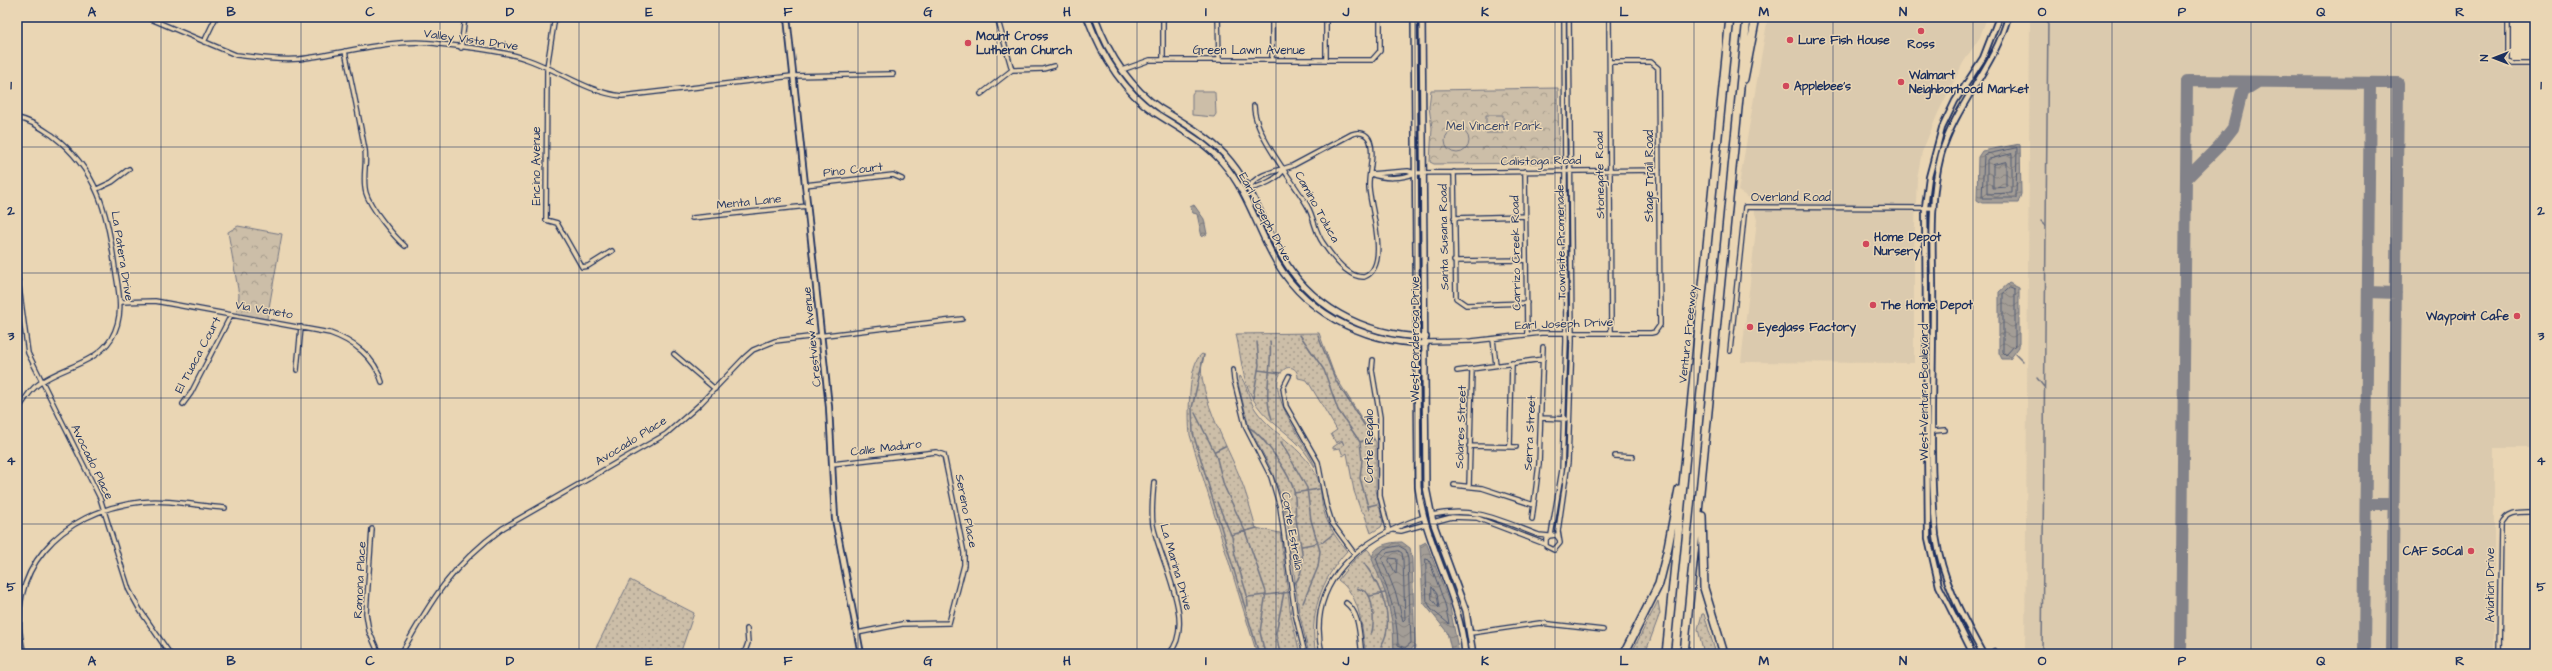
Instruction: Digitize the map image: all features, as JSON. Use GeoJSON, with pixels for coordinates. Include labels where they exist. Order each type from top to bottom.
{"type":"FeatureCollection","features":[{"type":"Feature","properties":{"kind":"highway","name":"Ventura Freeway"},"geometry":{"type":"LineString","coordinates":[[1666,654],[1730,17]]}},
{"type":"Feature","properties":{"kind":"highway"},"geometry":{"type":"LineString","coordinates":[[1684,654],[1747,17]]}},
{"type":"Feature","properties":{"kind":"highway"},"geometry":{"type":"LineString","coordinates":[[1739,92],[1747,68],[1756,17]]}},
{"type":"Feature","properties":{"kind":"highway"},"geometry":{"type":"LineString","coordinates":[[1624,654],[1649,607],[1658,584],[1667,552],[1679,491],[1685,474]]}},
{"type":"Feature","properties":{"kind":"highway"},"geometry":{"type":"LineString","coordinates":[[1701,480],[1704,588],[1724,654]]}},
{"type":"Feature","properties":{"kind":"main road","name":"Earl Joseph Drive"},"geometry":{"type":"LineString","coordinates":[[1087,17],[1100,48],[1116,74],[1147,106],[1207,147],[1227,168],[1242,192],[1276,262],[1288,279],[1310,302],[1336,321],[1364,334],[1390,341],[1416,344],[1426,341]]}},
{"type":"Feature","properties":{"kind":"main road","name":"Earl Joseph Drive"},"geometry":{"type":"LineString","coordinates":[[1095,17],[1107,46],[1122,70],[1152,102],[1197,130],[1216,145],[1233,164],[1248,188],[1283,259],[1301,283],[1316,298],[1340,315],[1367,328],[1396,336],[1416,337],[1426,341]]}},
{"type":"Feature","properties":{"kind":"main road","name":"West Ponderosa Drive"},"geometry":{"type":"LineString","coordinates":[[1414,17],[1417,476],[1426,524],[1455,600],[1463,635],[1465,654]]}},
{"type":"Feature","properties":{"kind":"main road","name":"West Ponderosa Drive"},"geometry":{"type":"LineString","coordinates":[[1422,17],[1426,341],[1425,476],[1433,522],[1463,598],[1471,633],[1473,654]]}},
{"type":"Feature","properties":{"kind":"main road"},"geometry":{"type":"LineString","coordinates":[[1116,74],[1122,70]]}},
{"type":"Feature","properties":{"kind":"main road"},"geometry":{"type":"LineString","coordinates":[[1242,192],[1248,188]]}},
{"type":"Feature","properties":{"kind":"main road"},"geometry":{"type":"LineString","coordinates":[[1424,517],[1431,515]]}},
{"type":"Feature","properties":{"kind":"main road"},"geometry":{"type":"LineString","coordinates":[[1426,524],[1433,522]]}},
{"type":"Feature","properties":{"kind":"main road"},"geometry":{"type":"LineString","coordinates":[[1463,635],[1471,633]]}},
{"type":"Feature","properties":{"kind":"street","name":"Valley Vista Drive"},"geometry":{"type":"LineString","coordinates":[[146,17],[236,55],[268,60],[299,58],[410,43],[461,48],[517,56],[547,67],[587,88],[605,94],[622,96],[792,76],[893,74]]}},
{"type":"Feature","properties":{"kind":"street"},"geometry":{"type":"LineString","coordinates":[[204,42],[216,17]]}},
{"type":"Feature","properties":{"kind":"street"},"geometry":{"type":"LineString","coordinates":[[461,48],[465,17]]}},
{"type":"Feature","properties":{"kind":"street","name":"Encino Avenue"},"geometry":{"type":"LineString","coordinates":[[555,17],[547,67],[546,220],[557,223],[582,267],[588,266],[612,251]]}},
{"type":"Feature","properties":{"kind":"street","name":"Crestview Avenue"},"geometry":{"type":"LineString","coordinates":[[787,17],[792,76],[808,206],[829,407],[835,519],[861,654]]}},
{"type":"Feature","properties":{"kind":"street"},"geometry":{"type":"LineString","coordinates":[[997,17],[1012,70]]}},
{"type":"Feature","properties":{"kind":"street"},"geometry":{"type":"LineString","coordinates":[[1163,17],[1163,60]]}},
{"type":"Feature","properties":{"kind":"street"},"geometry":{"type":"LineString","coordinates":[[1218,17],[1219,60]]}},
{"type":"Feature","properties":{"kind":"street"},"geometry":{"type":"LineString","coordinates":[[1272,17],[1272,60]]}},
{"type":"Feature","properties":{"kind":"street"},"geometry":{"type":"LineString","coordinates":[[1326,17],[1326,60]]}},
{"type":"Feature","properties":{"kind":"street","name":"Green Lawn Avenue"},"geometry":{"type":"LineString","coordinates":[[1122,70],[1144,61],[1163,60],[1369,60],[1376,57],[1380,51],[1380,17]]}},
{"type":"Feature","properties":{"kind":"street","name":"Townsite Promenade"},"geometry":{"type":"LineString","coordinates":[[1559,539],[1567,470],[1572,333],[1564,17]]}},
{"type":"Feature","properties":{"kind":"street","name":"Townsite Promenade"},"geometry":{"type":"LineString","coordinates":[[1550,535],[1562,476],[1566,333],[1569,17]]}},
{"type":"Feature","properties":{"kind":"street","name":"Stonegate Road"},"geometry":{"type":"LineString","coordinates":[[1609,17],[1611,332]]}},
{"type":"Feature","properties":{"kind":"street","name":"West Ventura Boulevard"},"geometry":{"type":"LineString","coordinates":[[1973,654],[1947,606],[1929,550],[1926,522],[1925,207],[1929,177],[1942,128],[1955,101],[1983,58],[1999,17]]}},
{"type":"Feature","properties":{"kind":"street","name":"West Ventura Boulevard"},"geometry":{"type":"LineString","coordinates":[[1983,654],[1953,599],[1939,557],[1934,521],[1934,208],[1936,178],[1950,129],[1959,111],[1985,71],[2008,17]]}},
{"type":"Feature","properties":{"kind":"street"},"geometry":{"type":"LineString","coordinates":[[2508,17],[2508,60],[2513,64],[2535,64]]}},
{"type":"Feature","properties":{"kind":"street"},"geometry":{"type":"LineString","coordinates":[[345,51],[365,151],[366,193],[371,206],[381,216],[391,235],[405,246]]}},
{"type":"Feature","properties":{"kind":"street","name":"Stage Trail Road"},"geometry":{"type":"LineString","coordinates":[[1610,62],[1651,62],[1658,68],[1660,325],[1655,332]]}},
{"type":"Feature","properties":{"kind":"street"},"geometry":{"type":"LineString","coordinates":[[981,94],[1012,70],[1043,69],[1054,66]]}},
{"type":"Feature","properties":{"kind":"street","name":"Camino Toluca"},"geometry":{"type":"LineString","coordinates":[[1254,106],[1259,128],[1309,209],[1317,232],[1326,247],[1352,275],[1361,277],[1369,274],[1375,268],[1377,259],[1376,227],[1369,194],[1370,174]]}},
{"type":"Feature","properties":{"kind":"street","name":"La Patera Drive"},"geometry":{"type":"LineString","coordinates":[[17,118],[40,127],[62,143],[86,169],[97,189],[108,224],[120,302],[116,328],[105,347],[94,356],[41,381],[17,411]]}},
{"type":"Feature","properties":{"kind":"street"},"geometry":{"type":"LineString","coordinates":[[1284,169],[1282,174],[1254,188],[1248,188],[1251,182],[1275,170],[1284,169],[1358,133],[1366,136],[1371,143],[1370,174]]}},
{"type":"Feature","properties":{"kind":"street"},"geometry":{"type":"LineString","coordinates":[[97,189],[112,182],[129,169]]}},
{"type":"Feature","properties":{"kind":"street","name":"Calistoga Road"},"geometry":{"type":"LineString","coordinates":[[1370,174],[1408,170],[1415,173],[1659,170]]}},
{"type":"Feature","properties":{"kind":"street","name":"Carrizo Creek Road"},"geometry":{"type":"LineString","coordinates":[[1526,171],[1527,334]]}},
{"type":"Feature","properties":{"kind":"street","name":"Santa Susana Road"},"geometry":{"type":"LineString","coordinates":[[1454,172],[1454,293],[1458,301],[1466,305],[1527,303]]}},
{"type":"Feature","properties":{"kind":"street","name":"Pino Court"},"geometry":{"type":"LineString","coordinates":[[805,185],[893,175],[902,180]]}},
{"type":"Feature","properties":{"kind":"street","name":"Menta Lane"},"geometry":{"type":"LineString","coordinates":[[692,218],[808,206]]}},
{"type":"Feature","properties":{"kind":"street","name":"Overland Road"},"geometry":{"type":"LineString","coordinates":[[1730,351],[1745,207],[1934,208]]}},
{"type":"Feature","properties":{"kind":"street"},"geometry":{"type":"LineString","coordinates":[[1454,218],[1526,216]]}},
{"type":"Feature","properties":{"kind":"street"},"geometry":{"type":"LineString","coordinates":[[1454,261],[1526,260]]}},
{"type":"Feature","properties":{"kind":"street","name":"Avocado Place"},"geometry":{"type":"LineString","coordinates":[[17,272],[26,344],[41,381],[104,510],[129,590],[140,610],[170,654]]}},
{"type":"Feature","properties":{"kind":"street","name":"Via Veneto"},"geometry":{"type":"LineString","coordinates":[[120,302],[155,301],[330,333],[354,345],[373,363],[382,382]]}},
{"type":"Feature","properties":{"kind":"street","name":"El Tuaca Court"},"geometry":{"type":"LineString","coordinates":[[183,404],[191,393],[231,315]]}},
{"type":"Feature","properties":{"kind":"street","name":"Avocado Place"},"geometry":{"type":"LineString","coordinates":[[402,654],[443,583],[480,545],[503,528],[666,434],[714,389],[745,357],[764,344],[822,335],[962,319]]}},
{"type":"Feature","properties":{"kind":"street"},"geometry":{"type":"LineString","coordinates":[[297,370],[302,327]]}},
{"type":"Feature","properties":{"kind":"street","name":"Earl Joseph Drive"},"geometry":{"type":"LineString","coordinates":[[1426,341],[1467,342],[1527,334],[1655,332]]}},
{"type":"Feature","properties":{"kind":"street"},"geometry":{"type":"LineString","coordinates":[[1493,338],[1496,366]]}},
{"type":"Feature","properties":{"kind":"street","name":"Serra Street"},"geometry":{"type":"LineString","coordinates":[[1532,519],[1540,464],[1543,347]]}},
{"type":"Feature","properties":{"kind":"street"},"geometry":{"type":"LineString","coordinates":[[674,354],[714,389]]}},
{"type":"Feature","properties":{"kind":"street"},"geometry":{"type":"LineString","coordinates":[[1925,356],[1933,356]]}},
{"type":"Feature","properties":{"kind":"street"},"geometry":{"type":"LineString","coordinates":[[1457,371],[1543,359]]}},
{"type":"Feature","properties":{"kind":"street","name":"Corte Regalo"},"geometry":{"type":"LineString","coordinates":[[1373,360],[1372,373],[1379,407],[1380,496],[1389,532]]}},
{"type":"Feature","properties":{"kind":"street"},"geometry":{"type":"LineString","coordinates":[[1510,447],[1512,363]]}},
{"type":"Feature","properties":{"kind":"street","name":"Solares Street"},"geometry":{"type":"LineString","coordinates":[[1469,486],[1472,369]]}},
{"type":"Feature","properties":{"kind":"street","name":"Corte Estrella"},"geometry":{"type":"LineString","coordinates":[[1233,370],[1234,380],[1246,428],[1267,468],[1279,502],[1295,613],[1305,654]]}},
{"type":"Feature","properties":{"kind":"street"},"geometry":{"type":"LineString","coordinates":[[1289,376],[1283,388],[1286,406],[1318,462],[1330,518],[1339,535],[1354,553]]}},
{"type":"Feature","properties":{"kind":"street"},"geometry":{"type":"LineString","coordinates":[[1541,418],[1570,419]]}},
{"type":"Feature","properties":{"kind":"street"},"geometry":{"type":"LineString","coordinates":[[1934,431],[1945,430]]}},
{"type":"Feature","properties":{"kind":"street"},"geometry":{"type":"LineString","coordinates":[[1469,446],[1516,447]]}},
{"type":"Feature","properties":{"kind":"street","name":"Calle Maduro"},"geometry":{"type":"LineString","coordinates":[[832,464],[936,452],[941,454]]}},
{"type":"Feature","properties":{"kind":"street","name":"Sereno Place"},"geometry":{"type":"LineString","coordinates":[[857,633],[902,624],[941,625],[950,622],[964,553],[946,460],[941,454]]}},
{"type":"Feature","properties":{"kind":"street"},"geometry":{"type":"LineString","coordinates":[[1614,456],[1633,457]]}},
{"type":"Feature","properties":{"kind":"street","name":"La Marina Drive"},"geometry":{"type":"LineString","coordinates":[[1154,482],[1153,525],[1180,620],[1179,637],[1169,654]]}},
{"type":"Feature","properties":{"kind":"street"},"geometry":{"type":"LineString","coordinates":[[1454,485],[1469,486],[1534,505]]}},
{"type":"Feature","properties":{"kind":"street"},"geometry":{"type":"LineString","coordinates":[[24,654],[20,634],[20,605],[30,572],[40,554],[54,538],[74,524],[104,510],[149,502],[225,508]]}},
{"type":"Feature","properties":{"kind":"street"},"geometry":{"type":"LineString","coordinates":[[1431,515],[1452,511],[1472,512],[1539,535],[1550,535],[1559,539],[1559,546],[1554,550],[1549,549],[1545,544],[1477,518],[1452,517],[1433,522]]}},
{"type":"Feature","properties":{"kind":"street","name":"Aviation Drive"},"geometry":{"type":"LineString","coordinates":[[2500,654],[2500,530],[2505,517],[2514,513],[2535,512]]}},
{"type":"Feature","properties":{"kind":"street"},"geometry":{"type":"LineString","coordinates":[[1322,654],[1320,625],[1325,599],[1336,575],[1354,553],[1372,540],[1394,530],[1399,525],[1424,517]]}},
{"type":"Feature","properties":{"kind":"street"},"geometry":{"type":"LineString","coordinates":[[1394,530],[1401,531],[1426,524]]}},
{"type":"Feature","properties":{"kind":"street","name":"Ramona Place"},"geometry":{"type":"LineString","coordinates":[[372,529],[366,613],[369,631],[379,654]]}},
{"type":"Feature","properties":{"kind":"street"},"geometry":{"type":"LineString","coordinates":[[1545,544],[1550,535]]}},
{"type":"Feature","properties":{"kind":"street"},"geometry":{"type":"LineString","coordinates":[[1346,603],[1352,610],[1359,628],[1362,654]]}},
{"type":"Feature","properties":{"kind":"street"},"geometry":{"type":"LineString","coordinates":[[1471,633],[1540,623],[1603,630]]}},
{"type":"Feature","properties":{"kind":"street"},"geometry":{"type":"LineString","coordinates":[[744,654],[748,643],[747,629]]}},
{"type":"Feature","properties":{"kind":"street"},"geometry":{"type":"LineString","coordinates":[[1990,654],[1994,651]]}},
{"type":"Feature","properties":{"kind":"shaded area"},"geometry":{"type":"Polygon","coordinates":[[[1768,17],[1987,17],[1980,37],[1963,63],[1938,113],[1922,152],[1917,178],[1914,250],[1914,363],[1741,362],[1757,220],[1751,199],[1738,191],[1768,17]]]}},
{"type":"Feature","properties":{"kind":"shaded area"},"geometry":{"type":"Polygon","coordinates":[[[2030,17],[2504,17],[2504,67],[2535,68],[2535,448],[2494,448],[2494,654],[2025,654],[2030,17]]]}},
{"type":"Feature","properties":{"kind":"green space","name":"Mel Vincent Park"},"geometry":{"type":"Polygon","coordinates":[[[1558,88],[1559,159],[1555,163],[1434,164],[1430,162],[1432,128],[1429,107],[1431,90],[1558,88]]]}},
{"type":"Feature","properties":{"kind":"green space"},"geometry":{"type":"Polygon","coordinates":[[[1194,91],[1214,91],[1216,114],[1214,117],[1192,115],[1192,94],[1194,91]]]}},
{"type":"Feature","properties":{"kind":"green space"},"geometry":{"type":"Polygon","coordinates":[[[1486,115],[1503,115],[1503,133],[1486,133],[1486,115]]]}},
{"type":"Feature","properties":{"kind":"green space"},"geometry":{"type":"Polygon","coordinates":[[[1457,129],[1462,130],[1468,136],[1468,146],[1462,152],[1457,153],[1452,152],[1446,146],[1445,141],[1446,136],[1452,130],[1457,129]]]}},
{"type":"Feature","properties":{"kind":"green space"},"geometry":{"type":"Polygon","coordinates":[[[238,226],[282,234],[267,319],[237,314],[239,295],[228,232],[238,226]]]}},
{"type":"Feature","properties":{"kind":"green space"},"geometry":{"type":"Polygon","coordinates":[[[1319,333],[1334,374],[1376,442],[1376,490],[1383,523],[1381,527],[1371,533],[1354,491],[1347,453],[1343,456],[1340,448],[1333,449],[1333,447],[1342,441],[1344,445],[1342,440],[1336,443],[1331,434],[1337,430],[1307,380],[1298,378],[1296,371],[1293,368],[1286,368],[1279,377],[1278,388],[1281,402],[1315,467],[1297,443],[1267,417],[1257,406],[1246,384],[1236,334],[1319,333]]]}},
{"type":"Feature","properties":{"kind":"green space"},"geometry":{"type":"Polygon","coordinates":[[[1202,354],[1204,355],[1201,367],[1207,398],[1220,433],[1242,481],[1256,528],[1280,533],[1291,616],[1300,654],[1257,654],[1190,435],[1190,392],[1194,368],[1197,359],[1202,354]]]}},
{"type":"Feature","properties":{"kind":"green space"},"geometry":{"type":"Polygon","coordinates":[[[1240,376],[1255,409],[1272,428],[1300,453],[1315,473],[1320,485],[1325,517],[1338,540],[1347,551],[1330,574],[1315,612],[1314,640],[1316,654],[1309,654],[1299,612],[1287,519],[1281,496],[1270,467],[1249,427],[1238,383],[1240,376]]]}},
{"type":"Feature","properties":{"kind":"green space"},"geometry":{"type":"Polygon","coordinates":[[[1367,549],[1378,572],[1392,620],[1394,649],[1406,652],[1415,646],[1414,654],[1366,654],[1356,604],[1346,587],[1338,580],[1353,561],[1367,549]]]}},
{"type":"Feature","properties":{"kind":"green space"},"geometry":{"type":"Polygon","coordinates":[[[630,580],[694,613],[680,654],[593,654],[630,580]]]}},
{"type":"Feature","properties":{"kind":"green space"},"geometry":{"type":"Polygon","coordinates":[[[1658,601],[1660,613],[1645,654],[1631,654],[1658,601]]]}},
{"type":"Feature","properties":{"kind":"green space"},"geometry":{"type":"Polygon","coordinates":[[[1702,614],[1704,614],[1716,654],[1704,654],[1698,629],[1702,614]]]}},
{"type":"Feature","properties":{"kind":"water"},"geometry":{"type":"Polygon","coordinates":[[[2020,144],[2021,194],[2018,203],[1982,203],[1977,200],[1978,157],[1982,151],[2020,144]]]}},
{"type":"Feature","properties":{"kind":"water"},"geometry":{"type":"Polygon","coordinates":[[[1194,205],[1204,219],[1207,234],[1202,237],[1197,214],[1193,213],[1190,207],[1194,205]]]}},
{"type":"Feature","properties":{"kind":"water"},"geometry":{"type":"Polygon","coordinates":[[[2009,283],[2019,288],[2019,347],[2010,359],[2002,359],[1999,353],[1999,292],[2009,283]]]}},
{"type":"Feature","properties":{"kind":"water"},"geometry":{"type":"Polygon","coordinates":[[[1402,542],[1410,548],[1412,559],[1415,644],[1411,650],[1406,652],[1394,649],[1393,626],[1387,597],[1372,559],[1375,550],[1379,547],[1387,544],[1402,542]]]}},
{"type":"Feature","properties":{"kind":"water"},"geometry":{"type":"Polygon","coordinates":[[[1426,542],[1449,602],[1459,654],[1452,654],[1447,632],[1423,602],[1420,545],[1426,542]]]}},
{"type":"Feature","properties":{"kind":"waterway"},"geometry":{"type":"LineString","coordinates":[[2042,654],[2048,17]]}},
{"type":"Feature","properties":{"kind":"waterway"},"geometry":{"type":"LineString","coordinates":[[2041,221],[2046,226]]}},
{"type":"Feature","properties":{"kind":"waterway"},"geometry":{"type":"LineString","coordinates":[[1300,335],[1324,370],[1338,410],[1360,442],[1362,460],[1360,478],[1369,510]]}},
{"type":"Feature","properties":{"kind":"waterway"},"geometry":{"type":"LineString","coordinates":[[1318,336],[1336,381],[1374,440]]}},
{"type":"Feature","properties":{"kind":"waterway"},"geometry":{"type":"LineString","coordinates":[[1270,341],[1271,351],[1268,400],[1272,419]]}},
{"type":"Feature","properties":{"kind":"waterway"},"geometry":{"type":"LineString","coordinates":[[1253,398],[1259,365],[1257,342]]}},
{"type":"Feature","properties":{"kind":"waterway"},"geometry":{"type":"LineString","coordinates":[[2016,354],[2023,361]]}},
{"type":"Feature","properties":{"kind":"waterway"},"geometry":{"type":"LineString","coordinates":[[1204,355],[1192,408],[1193,433],[1259,654]]}},
{"type":"Feature","properties":{"kind":"waterway"},"geometry":{"type":"LineString","coordinates":[[1258,370],[1281,373]]}},
{"type":"Feature","properties":{"kind":"waterway"},"geometry":{"type":"LineString","coordinates":[[2037,378],[2044,387]]}},
{"type":"Feature","properties":{"kind":"waterway"},"geometry":{"type":"LineString","coordinates":[[1195,413],[1216,455],[1224,486],[1245,531],[1266,592],[1260,632],[1265,654]]}},
{"type":"Feature","properties":{"kind":"waterway"},"geometry":{"type":"LineString","coordinates":[[1250,428],[1256,432],[1276,456],[1292,484],[1295,497],[1297,527],[1302,551],[1302,568],[1295,584]]}},
{"type":"Feature","properties":{"kind":"waterway"},"geometry":{"type":"LineString","coordinates":[[1360,442],[1371,438]]}},
{"type":"Feature","properties":{"kind":"waterway"},"geometry":{"type":"LineString","coordinates":[[1281,442],[1307,488],[1311,520],[1320,551],[1318,567],[1303,603]]}},
{"type":"Feature","properties":{"kind":"waterway"},"geometry":{"type":"LineString","coordinates":[[1215,451],[1225,446]]}},
{"type":"Feature","properties":{"kind":"waterway"},"geometry":{"type":"LineString","coordinates":[[1294,493],[1319,489]]}},
{"type":"Feature","properties":{"kind":"waterway"},"geometry":{"type":"LineString","coordinates":[[1217,502],[1232,537],[1235,555],[1247,595],[1248,606]]}},
{"type":"Feature","properties":{"kind":"waterway"},"geometry":{"type":"LineString","coordinates":[[1369,506],[1377,504]]}},
{"type":"Feature","properties":{"kind":"waterway"},"geometry":{"type":"LineString","coordinates":[[1231,535],[1257,528]]}},
{"type":"Feature","properties":{"kind":"waterway"},"geometry":{"type":"LineString","coordinates":[[1302,546],[1323,542],[1333,534]]}},
{"type":"Feature","properties":{"kind":"waterway"},"geometry":{"type":"LineString","coordinates":[[1364,563],[1381,592],[1387,614],[1386,636],[1381,646]]}},
{"type":"Feature","properties":{"kind":"waterway"},"geometry":{"type":"LineString","coordinates":[[1357,588],[1366,592],[1370,597],[1373,620],[1371,634]]}},
{"type":"Feature","properties":{"kind":"waterway"},"geometry":{"type":"LineString","coordinates":[[1280,654],[1276,633],[1284,592]]}},
{"type":"Feature","properties":{"kind":"waterway"},"geometry":{"type":"LineString","coordinates":[[1248,597],[1292,592]]}},
{"type":"Feature","properties":{"kind":"waterway"},"geometry":{"type":"LineString","coordinates":[[1370,596],[1385,593]]}},
{"type":"Feature","properties":{"kind":"taxiway"},"geometry":{"type":"LineString","coordinates":[[2181,654],[2187,81],[2398,83],[2392,654]]}},
{"type":"Feature","properties":{"kind":"taxiway"},"geometry":{"type":"LineString","coordinates":[[2186,179],[2219,146],[2233,128],[2242,92],[2258,82]]}},
{"type":"Feature","properties":{"kind":"taxiway"},"geometry":{"type":"LineString","coordinates":[[2364,654],[2370,83]]}},
{"type":"Feature","properties":{"kind":"taxiway"},"geometry":{"type":"LineString","coordinates":[[2368,292],[2396,293]]}},
{"type":"Feature","properties":{"kind":"taxiway"},"geometry":{"type":"LineString","coordinates":[[2366,504],[2394,504]]}},
{"type":"Feature","properties":{"kind":"place","name":"Ross"},"geometry":{"type":"Point","coordinates":[1921,31]}},
{"type":"Feature","properties":{"kind":"place","name":"Lure Fish House"},"geometry":{"type":"Point","coordinates":[1790,40]}},
{"type":"Feature","properties":{"kind":"place","name":"Mount Cross Lutheran Church"},"geometry":{"type":"Point","coordinates":[968,43]}},
{"type":"Feature","properties":{"kind":"place","name":"Walmart Neighborhood Market"},"geometry":{"type":"Point","coordinates":[1901,82]}},
{"type":"Feature","properties":{"kind":"place","name":"Applebee's"},"geometry":{"type":"Point","coordinates":[1786,86]}},
{"type":"Feature","properties":{"kind":"place","name":"Home Depot Nursery"},"geometry":{"type":"Point","coordinates":[1866,244]}},
{"type":"Feature","properties":{"kind":"place","name":"The Home Depot"},"geometry":{"type":"Point","coordinates":[1873,305]}},
{"type":"Feature","properties":{"kind":"place","name":"Waypoint Cafe"},"geometry":{"type":"Point","coordinates":[2517,316]}},
{"type":"Feature","properties":{"kind":"place","name":"Eyeglass Factory"},"geometry":{"type":"Point","coordinates":[1750,327]}},
{"type":"Feature","properties":{"kind":"place","name":"CAF SoCal"},"geometry":{"type":"Point","coordinates":[2471,551]}}]}
